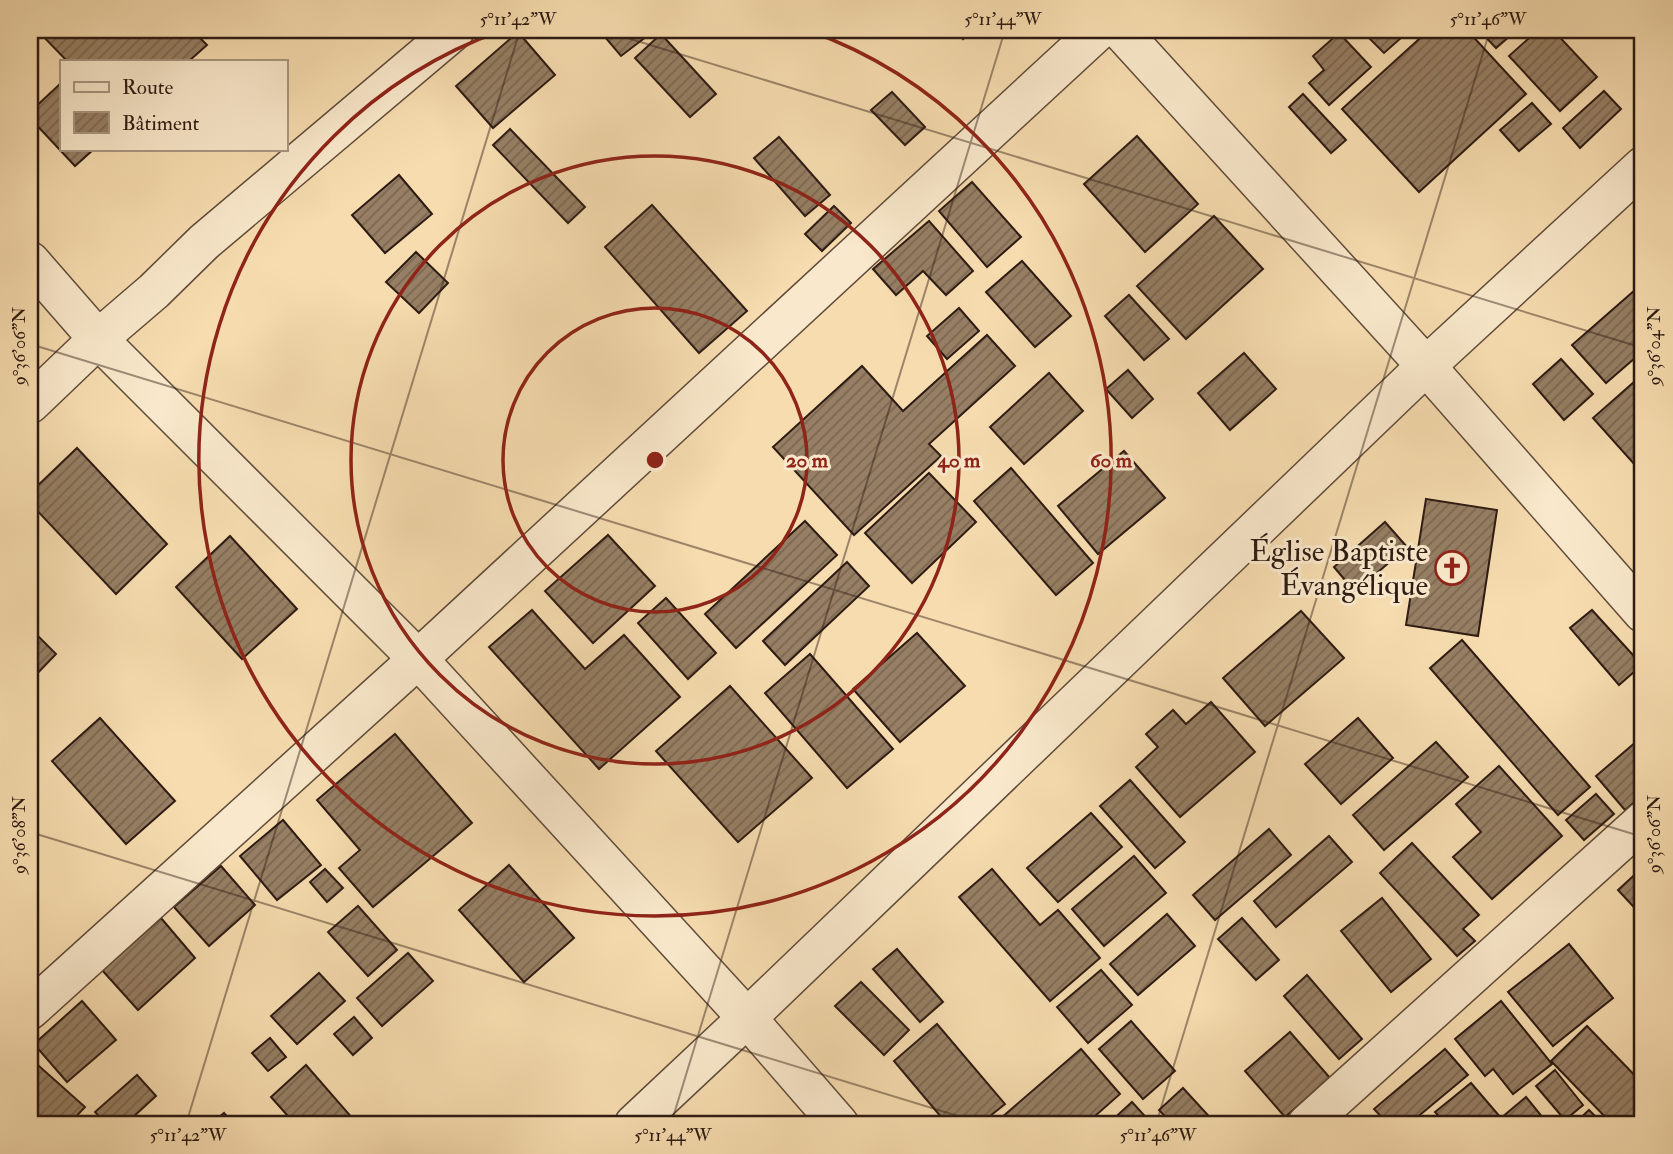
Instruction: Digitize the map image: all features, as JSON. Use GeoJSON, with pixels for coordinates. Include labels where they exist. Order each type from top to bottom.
{"type":"FeatureCollection","features":[{"type":"Feature","properties":{"kind":"street"},"geometry":{"type":"LineString","coordinates":[[30,404],[204,242],[455,30]]}},
{"type":"Feature","properties":{"kind":"street"},"geometry":{"type":"LineString","coordinates":[[30,1010],[418,659],[1099,30]]}},
{"type":"Feature","properties":{"kind":"street"},"geometry":{"type":"LineString","coordinates":[[1120,30],[1426,366],[1643,613]]}},
{"type":"Feature","properties":{"kind":"street"},"geometry":{"type":"LineString","coordinates":[[634,1124],[1426,366],[1643,166]]}},
{"type":"Feature","properties":{"kind":"street"},"geometry":{"type":"LineString","coordinates":[[30,261],[98,340],[418,659],[747,1018],[839,1124]]}},
{"type":"Feature","properties":{"kind":"street"},"geometry":{"type":"LineString","coordinates":[[1307,1124],[1643,821]]}},
{"type":"Feature","properties":{"kind":"building"},"geometry":{"type":"Polygon","coordinates":[[[37,30],[192,30],[207,45],[190,60],[66,60],[37,30]]]}},
{"type":"Feature","properties":{"kind":"building"},"geometry":{"type":"Polygon","coordinates":[[[599,30],[655,30],[621,56],[599,30]]]}},
{"type":"Feature","properties":{"kind":"building"},"geometry":{"type":"Polygon","coordinates":[[[954,30],[973,30],[963,39],[954,30]]]}},
{"type":"Feature","properties":{"kind":"building"},"geometry":{"type":"Polygon","coordinates":[[[1361,30],[1394,30],[1401,38],[1384,53],[1361,30]]]}},
{"type":"Feature","properties":{"kind":"building"},"geometry":{"type":"Polygon","coordinates":[[[1429,30],[1467,30],[1526,94],[1419,192],[1342,109],[1429,30]]]}},
{"type":"Feature","properties":{"kind":"building"},"geometry":{"type":"Polygon","coordinates":[[[1479,30],[1517,30],[1496,48],[1479,30]]]}},
{"type":"Feature","properties":{"kind":"building"},"geometry":{"type":"Polygon","coordinates":[[[1538,30],[1553,30],[1597,77],[1560,111],[1509,56],[1538,30]]]}},
{"type":"Feature","properties":{"kind":"building"},"geometry":{"type":"Polygon","coordinates":[[[518,32],[555,75],[493,128],[456,86],[518,32]]]}},
{"type":"Feature","properties":{"kind":"building"},"geometry":{"type":"Polygon","coordinates":[[[1339,33],[1371,67],[1329,105],[1309,83],[1324,70],[1313,56],[1339,33]]]}},
{"type":"Feature","properties":{"kind":"building"},"geometry":{"type":"Polygon","coordinates":[[[661,34],[716,94],[690,117],[635,58],[661,34]]]}},
{"type":"Feature","properties":{"kind":"building"},"geometry":{"type":"Polygon","coordinates":[[[60,84],[60,150],[30,118],[30,112],[60,84]]]}},
{"type":"Feature","properties":{"kind":"building"},"geometry":{"type":"Polygon","coordinates":[[[1604,91],[1621,109],[1580,148],[1563,128],[1604,91]]]}},
{"type":"Feature","properties":{"kind":"building"},"geometry":{"type":"Polygon","coordinates":[[[892,92],[925,127],[905,145],[871,110],[892,92]]]}},
{"type":"Feature","properties":{"kind":"building"},"geometry":{"type":"Polygon","coordinates":[[[1303,94],[1346,140],[1331,153],[1289,107],[1303,94]]]}},
{"type":"Feature","properties":{"kind":"building"},"geometry":{"type":"Polygon","coordinates":[[[1532,103],[1551,124],[1519,151],[1500,130],[1532,103]]]}},
{"type":"Feature","properties":{"kind":"building"},"geometry":{"type":"Polygon","coordinates":[[[510,129],[585,207],[568,223],[493,145],[510,129]]]}},
{"type":"Feature","properties":{"kind":"building"},"geometry":{"type":"Polygon","coordinates":[[[1137,136],[1198,204],[1145,252],[1084,184],[1137,136]]]}},
{"type":"Feature","properties":{"kind":"building"},"geometry":{"type":"Polygon","coordinates":[[[779,137],[830,195],[805,216],[754,158],[779,137]]]}},
{"type":"Feature","properties":{"kind":"building"},"geometry":{"type":"Polygon","coordinates":[[[60,150],[93,150],[75,166],[60,150]]]}},
{"type":"Feature","properties":{"kind":"building"},"geometry":{"type":"Polygon","coordinates":[[[399,175],[432,214],[385,253],[352,215],[399,175]]]}},
{"type":"Feature","properties":{"kind":"building"},"geometry":{"type":"Polygon","coordinates":[[[972,182],[1021,237],[987,267],[939,211],[972,182]]]}},
{"type":"Feature","properties":{"kind":"building"},"geometry":{"type":"Polygon","coordinates":[[[652,205],[747,311],[699,353],[605,247],[652,205]]]}},
{"type":"Feature","properties":{"kind":"building"},"geometry":{"type":"Polygon","coordinates":[[[834,206],[851,223],[822,251],[805,234],[834,206]]]}},
{"type":"Feature","properties":{"kind":"building"},"geometry":{"type":"Polygon","coordinates":[[[1214,216],[1263,269],[1186,339],[1137,286],[1214,216]]]}},
{"type":"Feature","properties":{"kind":"building"},"geometry":{"type":"Polygon","coordinates":[[[929,221],[973,271],[946,295],[923,271],[896,295],[873,269],[929,221]]]}},
{"type":"Feature","properties":{"kind":"building"},"geometry":{"type":"Polygon","coordinates":[[[416,252],[448,283],[419,313],[386,282],[416,252]]]}},
{"type":"Feature","properties":{"kind":"building"},"geometry":{"type":"Polygon","coordinates":[[[1022,261],[1071,316],[1035,347],[986,292],[1022,261]]]}},
{"type":"Feature","properties":{"kind":"building"},"geometry":{"type":"Polygon","coordinates":[[[1643,283],[1643,351],[1606,383],[1572,345],[1643,283]]]}},
{"type":"Feature","properties":{"kind":"building"},"geometry":{"type":"Polygon","coordinates":[[[1129,295],[1169,339],[1144,360],[1105,316],[1129,295]]]}},
{"type":"Feature","properties":{"kind":"building"},"geometry":{"type":"Polygon","coordinates":[[[959,308],[979,331],[947,359],[927,336],[959,308]]]}},
{"type":"Feature","properties":{"kind":"building"},"geometry":{"type":"Polygon","coordinates":[[[987,335],[1015,366],[929,444],[941,456],[854,535],[773,447],[862,366],[903,411],[987,335]]]}},
{"type":"Feature","properties":{"kind":"building"},"geometry":{"type":"Polygon","coordinates":[[[1244,353],[1276,389],[1230,430],[1198,393],[1244,353]]]}},
{"type":"Feature","properties":{"kind":"building"},"geometry":{"type":"Polygon","coordinates":[[[1561,359],[1593,394],[1564,420],[1533,384],[1561,359]]]}},
{"type":"Feature","properties":{"kind":"building"},"geometry":{"type":"Polygon","coordinates":[[[1128,370],[1153,399],[1132,418],[1106,389],[1128,370]]]}},
{"type":"Feature","properties":{"kind":"building"},"geometry":{"type":"Polygon","coordinates":[[[1049,373],[1083,411],[1024,464],[990,427],[1049,373]]]}},
{"type":"Feature","properties":{"kind":"building"},"geometry":{"type":"Polygon","coordinates":[[[1643,374],[1643,474],[1593,418],[1643,374]]]}},
{"type":"Feature","properties":{"kind":"building"},"geometry":{"type":"Polygon","coordinates":[[[77,448],[167,544],[116,594],[30,503],[30,493],[77,448]]]}},
{"type":"Feature","properties":{"kind":"building"},"geometry":{"type":"Polygon","coordinates":[[[1124,451],[1165,498],[1098,554],[1058,506],[1124,451]]]}},
{"type":"Feature","properties":{"kind":"building"},"geometry":{"type":"Polygon","coordinates":[[[1011,468],[1093,563],[1056,595],[974,501],[1011,468]]]}},
{"type":"Feature","properties":{"kind":"building"},"geometry":{"type":"Polygon","coordinates":[[[929,473],[976,522],[912,583],[865,533],[929,473]]]}},
{"type":"Feature","properties":{"kind":"building","name":"Église Baptiste Évangélique"},"geometry":{"type":"Polygon","coordinates":[[[1426,499],[1497,510],[1478,636],[1406,625],[1426,499]]]}},
{"type":"Feature","properties":{"kind":"building"},"geometry":{"type":"Polygon","coordinates":[[[805,521],[837,555],[736,648],[705,614],[805,521]]]}},
{"type":"Feature","properties":{"kind":"building"},"geometry":{"type":"Polygon","coordinates":[[[1385,522],[1407,547],[1355,592],[1334,567],[1385,522]]]}},
{"type":"Feature","properties":{"kind":"building"},"geometry":{"type":"Polygon","coordinates":[[[608,535],[655,586],[593,643],[545,591],[608,535]]]}},
{"type":"Feature","properties":{"kind":"building"},"geometry":{"type":"Polygon","coordinates":[[[230,536],[297,609],[242,659],[176,587],[230,536]]]}},
{"type":"Feature","properties":{"kind":"building"},"geometry":{"type":"Polygon","coordinates":[[[847,562],[869,586],[785,665],[763,641],[847,562]]]}},
{"type":"Feature","properties":{"kind":"building"},"geometry":{"type":"Polygon","coordinates":[[[666,598],[716,653],[688,679],[638,623],[666,598]]]}},
{"type":"Feature","properties":{"kind":"building"},"geometry":{"type":"Polygon","coordinates":[[[532,610],[585,669],[624,635],[680,697],[599,769],[489,647],[532,610]]]}},
{"type":"Feature","properties":{"kind":"building"},"geometry":{"type":"Polygon","coordinates":[[[1592,610],[1642,665],[1619,685],[1570,628],[1592,610]]]}},
{"type":"Feature","properties":{"kind":"building"},"geometry":{"type":"Polygon","coordinates":[[[1301,611],[1344,658],[1265,726],[1223,678],[1301,611]]]}},
{"type":"Feature","properties":{"kind":"building"},"geometry":{"type":"Polygon","coordinates":[[[30,628],[56,654],[30,681],[30,628]]]}},
{"type":"Feature","properties":{"kind":"building"},"geometry":{"type":"Polygon","coordinates":[[[917,633],[965,686],[900,742],[853,689],[917,633]]]}},
{"type":"Feature","properties":{"kind":"building"},"geometry":{"type":"Polygon","coordinates":[[[1462,640],[1590,787],[1558,815],[1430,668],[1462,640]]]}},
{"type":"Feature","properties":{"kind":"building"},"geometry":{"type":"Polygon","coordinates":[[[810,654],[893,749],[847,788],[765,693],[810,654]]]}},
{"type":"Feature","properties":{"kind":"building"},"geometry":{"type":"Polygon","coordinates":[[[730,686],[812,778],[738,842],[656,751],[730,686]]]}},
{"type":"Feature","properties":{"kind":"building"},"geometry":{"type":"Polygon","coordinates":[[[1211,702],[1255,752],[1180,817],[1136,767],[1158,747],[1146,734],[1173,710],[1186,724],[1211,702]]]}},
{"type":"Feature","properties":{"kind":"building"},"geometry":{"type":"Polygon","coordinates":[[[100,718],[175,801],[126,844],[52,761],[100,718]]]}},
{"type":"Feature","properties":{"kind":"building"},"geometry":{"type":"Polygon","coordinates":[[[1358,718],[1393,758],[1341,804],[1305,764],[1358,718]]]}},
{"type":"Feature","properties":{"kind":"building"},"geometry":{"type":"Polygon","coordinates":[[[395,734],[472,823],[373,907],[339,868],[360,850],[317,800],[395,734]]]}},
{"type":"Feature","properties":{"kind":"building"},"geometry":{"type":"Polygon","coordinates":[[[1643,736],[1643,795],[1625,810],[1596,776],[1643,736]]]}},
{"type":"Feature","properties":{"kind":"building"},"geometry":{"type":"Polygon","coordinates":[[[1436,742],[1468,777],[1384,850],[1353,815],[1436,742]]]}},
{"type":"Feature","properties":{"kind":"building"},"geometry":{"type":"Polygon","coordinates":[[[1499,766],[1562,836],[1492,899],[1453,857],[1481,832],[1456,804],[1499,766]]]}},
{"type":"Feature","properties":{"kind":"building"},"geometry":{"type":"Polygon","coordinates":[[[1130,780],[1185,842],[1155,868],[1100,806],[1130,780]]]}},
{"type":"Feature","properties":{"kind":"building"},"geometry":{"type":"Polygon","coordinates":[[[1596,794],[1614,814],[1584,840],[1566,820],[1596,794]]]}},
{"type":"Feature","properties":{"kind":"building"},"geometry":{"type":"Polygon","coordinates":[[[1091,813],[1122,847],[1058,902],[1027,868],[1091,813]]]}},
{"type":"Feature","properties":{"kind":"building"},"geometry":{"type":"Polygon","coordinates":[[[283,820],[321,865],[277,900],[240,856],[283,820]]]}},
{"type":"Feature","properties":{"kind":"building"},"geometry":{"type":"Polygon","coordinates":[[[1269,829],[1291,855],[1215,920],[1193,895],[1269,829]]]}},
{"type":"Feature","properties":{"kind":"building"},"geometry":{"type":"Polygon","coordinates":[[[1329,836],[1352,862],[1276,927],[1254,901],[1329,836]]]}},
{"type":"Feature","properties":{"kind":"building"},"geometry":{"type":"Polygon","coordinates":[[[1412,843],[1479,915],[1463,929],[1475,941],[1457,956],[1380,873],[1412,843]]]}},
{"type":"Feature","properties":{"kind":"building"},"geometry":{"type":"Polygon","coordinates":[[[1134,856],[1166,893],[1104,946],[1072,909],[1134,856]]]}},
{"type":"Feature","properties":{"kind":"building"},"geometry":{"type":"Polygon","coordinates":[[[509,865],[574,938],[524,982],[459,910],[509,865]]]}},
{"type":"Feature","properties":{"kind":"building"},"geometry":{"type":"Polygon","coordinates":[[[221,866],[255,905],[209,946],[174,907],[221,866]]]}},
{"type":"Feature","properties":{"kind":"building"},"geometry":{"type":"Polygon","coordinates":[[[1643,867],[1643,917],[1618,890],[1643,867]]]}},
{"type":"Feature","properties":{"kind":"building"},"geometry":{"type":"Polygon","coordinates":[[[325,869],[343,888],[327,902],[310,882],[325,869]]]}},
{"type":"Feature","properties":{"kind":"building"},"geometry":{"type":"Polygon","coordinates":[[[992,869],[1040,925],[1058,910],[1100,958],[1050,1001],[959,897],[992,869]]]}},
{"type":"Feature","properties":{"kind":"building"},"geometry":{"type":"Polygon","coordinates":[[[1382,898],[1431,959],[1391,992],[1341,931],[1382,898]]]}},
{"type":"Feature","properties":{"kind":"building"},"geometry":{"type":"Polygon","coordinates":[[[358,906],[397,950],[368,976],[328,932],[358,906]]]}},
{"type":"Feature","properties":{"kind":"building"},"geometry":{"type":"Polygon","coordinates":[[[1167,914],[1195,946],[1138,995],[1110,964],[1167,914]]]}},
{"type":"Feature","properties":{"kind":"building"},"geometry":{"type":"Polygon","coordinates":[[[161,918],[195,958],[138,1010],[102,970],[161,918]]]}},
{"type":"Feature","properties":{"kind":"building"},"geometry":{"type":"Polygon","coordinates":[[[1242,918],[1279,960],[1256,980],[1218,939],[1242,918]]]}},
{"type":"Feature","properties":{"kind":"building"},"geometry":{"type":"Polygon","coordinates":[[[1569,944],[1613,998],[1553,1046],[1508,992],[1569,944]]]}},
{"type":"Feature","properties":{"kind":"building"},"geometry":{"type":"Polygon","coordinates":[[[897,949],[943,1002],[920,1022],[873,969],[897,949]]]}},
{"type":"Feature","properties":{"kind":"building"},"geometry":{"type":"Polygon","coordinates":[[[408,953],[433,981],[382,1026],[357,998],[408,953]]]}},
{"type":"Feature","properties":{"kind":"building"},"geometry":{"type":"Polygon","coordinates":[[[1101,970],[1132,1005],[1088,1043],[1057,1007],[1101,970]]]}},
{"type":"Feature","properties":{"kind":"building"},"geometry":{"type":"Polygon","coordinates":[[[319,973],[345,1001],[297,1044],[271,1016],[319,973]]]}},
{"type":"Feature","properties":{"kind":"building"},"geometry":{"type":"Polygon","coordinates":[[[1307,975],[1362,1039],[1339,1059],[1284,996],[1307,975]]]}},
{"type":"Feature","properties":{"kind":"building"},"geometry":{"type":"Polygon","coordinates":[[[861,982],[909,1030],[884,1055],[835,1006],[861,982]]]}},
{"type":"Feature","properties":{"kind":"building"},"geometry":{"type":"Polygon","coordinates":[[[82,1001],[116,1040],[67,1082],[34,1044],[82,1001]]]}},
{"type":"Feature","properties":{"kind":"building"},"geometry":{"type":"Polygon","coordinates":[[[1501,1001],[1552,1064],[1513,1094],[1493,1069],[1485,1076],[1455,1039],[1501,1001]]]}},
{"type":"Feature","properties":{"kind":"building"},"geometry":{"type":"Polygon","coordinates":[[[354,1017],[372,1038],[353,1055],[334,1034],[354,1017]]]}},
{"type":"Feature","properties":{"kind":"building"},"geometry":{"type":"Polygon","coordinates":[[[1131,1021],[1175,1071],[1143,1099],[1099,1049],[1131,1021]]]}},
{"type":"Feature","properties":{"kind":"building"},"geometry":{"type":"Polygon","coordinates":[[[937,1024],[1005,1104],[980,1124],[947,1124],[894,1061],[937,1024]]]}},
{"type":"Feature","properties":{"kind":"building"},"geometry":{"type":"Polygon","coordinates":[[[1587,1026],[1643,1084],[1643,1108],[1626,1124],[1612,1124],[1551,1061],[1587,1026]]]}},
{"type":"Feature","properties":{"kind":"building"},"geometry":{"type":"Polygon","coordinates":[[[1290,1032],[1330,1078],[1285,1117],[1245,1071],[1290,1032]]]}},
{"type":"Feature","properties":{"kind":"building"},"geometry":{"type":"Polygon","coordinates":[[[270,1038],[286,1057],[268,1071],[252,1053],[270,1038]]]}},
{"type":"Feature","properties":{"kind":"building"},"geometry":{"type":"Polygon","coordinates":[[[1081,1049],[1120,1094],[1086,1124],[994,1124],[1081,1049]]]}},
{"type":"Feature","properties":{"kind":"building"},"geometry":{"type":"Polygon","coordinates":[[[1445,1049],[1468,1075],[1409,1124],[1388,1124],[1374,1109],[1445,1049]]]}},
{"type":"Feature","properties":{"kind":"building"},"geometry":{"type":"Polygon","coordinates":[[[30,1058],[85,1107],[69,1124],[30,1124],[30,1058]]]}},
{"type":"Feature","properties":{"kind":"building"},"geometry":{"type":"Polygon","coordinates":[[[306,1065],[354,1120],[349,1124],[295,1124],[271,1097],[306,1065]]]}},
{"type":"Feature","properties":{"kind":"building"},"geometry":{"type":"Polygon","coordinates":[[[1555,1070],[1583,1105],[1565,1120],[1536,1086],[1555,1070]]]}},
{"type":"Feature","properties":{"kind":"building"},"geometry":{"type":"Polygon","coordinates":[[[137,1075],[156,1096],[132,1118],[138,1124],[107,1124],[95,1112],[137,1075]]]}},
{"type":"Feature","properties":{"kind":"building"},"geometry":{"type":"Polygon","coordinates":[[[1471,1083],[1501,1118],[1526,1097],[1548,1124],[1446,1124],[1435,1112],[1471,1083]]]}},
{"type":"Feature","properties":{"kind":"building"},"geometry":{"type":"Polygon","coordinates":[[[1183,1088],[1216,1124],[1172,1124],[1159,1110],[1183,1088]]]}},
{"type":"Feature","properties":{"kind":"building"},"geometry":{"type":"Polygon","coordinates":[[[1132,1102],[1152,1124],[1108,1124],[1132,1102]]]}},
{"type":"Feature","properties":{"kind":"building"},"geometry":{"type":"Polygon","coordinates":[[[1589,1110],[1603,1124],[1574,1124],[1589,1110]]]}},
{"type":"Feature","properties":{"kind":"building"},"geometry":{"type":"Polygon","coordinates":[[[224,1113],[234,1124],[211,1124],[224,1113]]]}},
{"type":"Feature","properties":{"kind":"place","name":"Église Baptiste Évangélique"},"geometry":{"type":"Point","coordinates":[1452,568]}}]}
